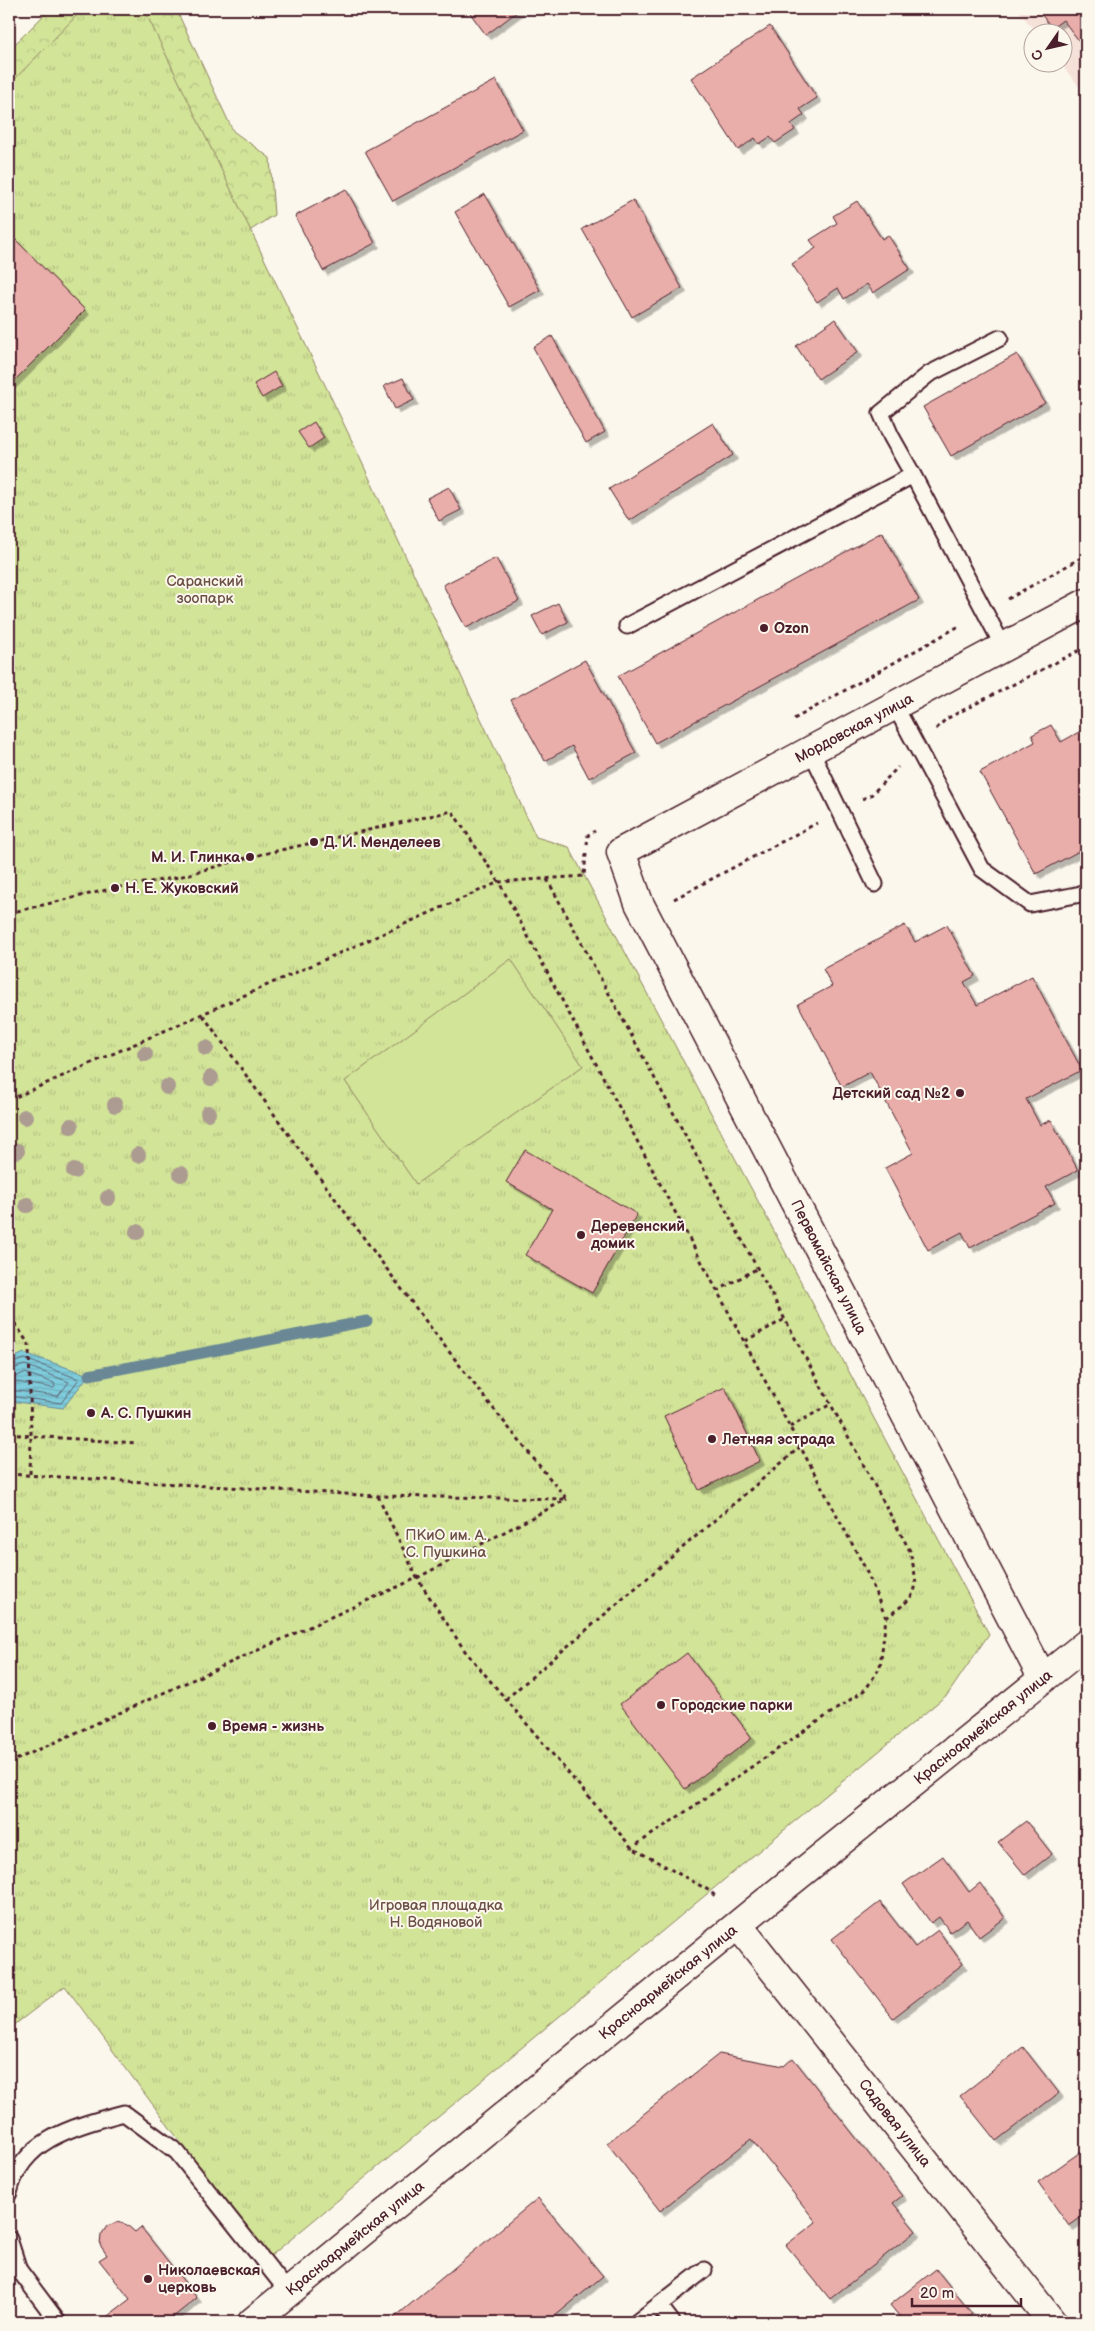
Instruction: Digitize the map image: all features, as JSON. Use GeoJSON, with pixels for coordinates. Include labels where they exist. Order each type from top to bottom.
{"type":"FeatureCollection","features":[{"type":"Feature","properties":{"kind":"street","name":"Мордовская улица"},"geometry":{"type":"LineString","coordinates":[[621,852],[1086,604]]}},
{"type":"Feature","properties":{"kind":"street","name":"Первомайская улица"},"geometry":{"type":"LineString","coordinates":[[621,852],[639,903],[1043,1678]]}},
{"type":"Feature","properties":{"kind":"street","name":"Красноармейская улица"},"geometry":{"type":"LineString","coordinates":[[252,2322],[1086,1644]]}},
{"type":"Feature","properties":{"kind":"street","name":"Садовая улица"},"geometry":{"type":"LineString","coordinates":[[738,1925],[1052,2322]]}},
{"type":"Feature","properties":{"kind":"lane"},"geometry":{"type":"LineString","coordinates":[[1000,338],[929,374],[881,413],[891,436],[1004,648]]}},
{"type":"Feature","properties":{"kind":"lane"},"geometry":{"type":"LineString","coordinates":[[627,626],[913,475]]}},
{"type":"Feature","properties":{"kind":"lane"},"geometry":{"type":"LineString","coordinates":[[895,706],[982,869],[1030,904],[1081,894],[1086,891]]}},
{"type":"Feature","properties":{"kind":"lane"},"geometry":{"type":"LineString","coordinates":[[811,751],[875,884]]}},
{"type":"Feature","properties":{"kind":"lane"},"geometry":{"type":"LineString","coordinates":[[9,2193],[13,2175],[39,2145],[71,2127],[124,2113],[177,2152],[288,2292]]}},
{"type":"Feature","properties":{"kind":"lane"},"geometry":{"type":"LineString","coordinates":[[9,2239],[19,2270],[58,2322]]}},
{"type":"Feature","properties":{"kind":"lane"},"geometry":{"type":"LineString","coordinates":[[637,2322],[704,2270]]}},
{"type":"Feature","properties":{"kind":"lane"},"geometry":{"type":"LineString","coordinates":[[659,2305],[672,2322]]}},
{"type":"Feature","properties":{"kind":"path"},"geometry":{"type":"LineString","coordinates":[[671,901],[871,795],[946,719],[1086,647]]}},
{"type":"Feature","properties":{"kind":"path"},"geometry":{"type":"LineString","coordinates":[[9,912],[114,888],[179,877],[250,857],[452,811],[499,882],[865,1568],[886,1618],[880,1667],[866,1689],[632,1848]]}},
{"type":"Feature","properties":{"kind":"path"},"geometry":{"type":"LineString","coordinates":[[9,1100],[499,882],[584,876]]}},
{"type":"Feature","properties":{"kind":"path"},"geometry":{"type":"LineString","coordinates":[[547,878],[910,1551],[918,1584],[908,1602],[886,1618]]}},
{"type":"Feature","properties":{"kind":"path"},"geometry":{"type":"LineString","coordinates":[[202,1014],[325,1186],[498,1416],[568,1499]]}},
{"type":"Feature","properties":{"kind":"path"},"geometry":{"type":"LineString","coordinates":[[717,1291],[758,1268]]}},
{"type":"Feature","properties":{"kind":"path"},"geometry":{"type":"LineString","coordinates":[[745,1341],[785,1319]]}},
{"type":"Feature","properties":{"kind":"path"},"geometry":{"type":"LineString","coordinates":[[15,1323],[29,1344],[30,1475]]}},
{"type":"Feature","properties":{"kind":"path"},"geometry":{"type":"LineString","coordinates":[[790,1427],[831,1404]]}},
{"type":"Feature","properties":{"kind":"path"},"geometry":{"type":"LineString","coordinates":[[9,1434],[137,1443]]}},
{"type":"Feature","properties":{"kind":"path"},"geometry":{"type":"LineString","coordinates":[[506,1699],[800,1447]]}},
{"type":"Feature","properties":{"kind":"path"},"geometry":{"type":"LineString","coordinates":[[9,1474],[378,1496],[568,1499]]}},
{"type":"Feature","properties":{"kind":"path"},"geometry":{"type":"LineString","coordinates":[[378,1496],[417,1578],[465,1651],[632,1848],[710,1891],[715,1896]]}},
{"type":"Feature","properties":{"kind":"path"},"geometry":{"type":"LineString","coordinates":[[9,1763],[417,1578],[568,1499]]}},
{"type":"Feature","properties":{"kind":"shaded area"},"geometry":{"type":"Polygon","coordinates":[[[1017,9],[1086,9],[1086,95],[1067,72],[1072,72],[1072,22],[1028,22],[1017,9]]]}},
{"type":"Feature","properties":{"kind":"green space"},"geometry":{"type":"Polygon","coordinates":[[[50,9],[176,9],[233,131],[270,158],[274,215],[211,256],[9,156],[9,50],[50,9]]]}},
{"type":"Feature","properties":{"kind":"green space","name":"ПКиО им. А. С. Пушкина"},"geometry":{"type":"Polygon","coordinates":[[[83,9],[144,9],[352,441],[536,837],[569,847],[989,1634],[948,1694],[267,2259],[65,1986],[9,2029],[9,85],[83,9]]]}},
{"type":"Feature","properties":{"kind":"green space"},"geometry":{"type":"Polygon","coordinates":[[[511,959],[583,1066],[416,1184],[345,1081],[511,959]]]}},
{"type":"Feature","properties":{"kind":"water"},"geometry":{"type":"Polygon","coordinates":[[[24,1353],[89,1375],[63,1408],[9,1401],[9,1360],[24,1353]]]}},
{"type":"Feature","properties":{"kind":"building"},"geometry":{"type":"Polygon","coordinates":[[[467,9],[521,9],[486,35],[467,9]]]}},
{"type":"Feature","properties":{"kind":"building"},"geometry":{"type":"Polygon","coordinates":[[[1037,9],[1086,9],[1086,50],[1072,32],[1072,22],[1065,22],[1063,20],[1060,22],[1047,22],[1037,9]]]}},
{"type":"Feature","properties":{"kind":"building"},"geometry":{"type":"Polygon","coordinates":[[[770,26],[817,98],[800,109],[804,115],[791,124],[795,130],[775,143],[770,137],[759,144],[755,138],[738,150],[691,78],[770,26]]]}},
{"type":"Feature","properties":{"kind":"building"},"geometry":{"type":"Polygon","coordinates":[[[496,80],[523,130],[393,201],[365,151],[496,80]]]}},
{"type":"Feature","properties":{"kind":"building"},"geometry":{"type":"Polygon","coordinates":[[[346,189],[375,243],[323,271],[295,216],[346,189]]]}},
{"type":"Feature","properties":{"kind":"building"},"geometry":{"type":"Polygon","coordinates":[[[485,194],[540,290],[509,307],[455,212],[485,194]]]}},
{"type":"Feature","properties":{"kind":"building"},"geometry":{"type":"Polygon","coordinates":[[[633,200],[682,288],[632,317],[582,229],[633,200]]]}},
{"type":"Feature","properties":{"kind":"building"},"geometry":{"type":"Polygon","coordinates":[[[857,201],[882,239],[888,235],[910,269],[873,293],[867,284],[844,299],[838,288],[817,302],[792,264],[816,248],[810,240],[837,223],[833,216],[857,201]]]}},
{"type":"Feature","properties":{"kind":"building"},"geometry":{"type":"Polygon","coordinates":[[[13,237],[85,310],[9,386],[9,242],[13,237]]]}},
{"type":"Feature","properties":{"kind":"building"},"geometry":{"type":"Polygon","coordinates":[[[835,319],[858,352],[818,379],[796,346],[835,319]]]}},
{"type":"Feature","properties":{"kind":"building"},"geometry":{"type":"Polygon","coordinates":[[[552,336],[605,432],[586,443],[533,347],[552,336]]]}},
{"type":"Feature","properties":{"kind":"building"},"geometry":{"type":"Polygon","coordinates":[[[1017,354],[1045,403],[951,456],[923,407],[1017,354]]]}},
{"type":"Feature","properties":{"kind":"building"},"geometry":{"type":"Polygon","coordinates":[[[274,372],[282,386],[262,398],[254,384],[274,372]]]}},
{"type":"Feature","properties":{"kind":"building"},"geometry":{"type":"Polygon","coordinates":[[[403,378],[414,400],[395,409],[384,386],[403,378]]]}},
{"type":"Feature","properties":{"kind":"building"},"geometry":{"type":"Polygon","coordinates":[[[314,422],[324,438],[309,448],[298,432],[314,422]]]}},
{"type":"Feature","properties":{"kind":"building"},"geometry":{"type":"Polygon","coordinates":[[[713,423],[733,455],[629,521],[609,489],[713,423]]]}},
{"type":"Feature","properties":{"kind":"building"},"geometry":{"type":"Polygon","coordinates":[[[449,487],[461,510],[439,521],[427,498],[449,487]]]}},
{"type":"Feature","properties":{"kind":"building"},"geometry":{"type":"Polygon","coordinates":[[[882,532],[919,600],[655,743],[618,676],[882,532]]]}},
{"type":"Feature","properties":{"kind":"building"},"geometry":{"type":"Polygon","coordinates":[[[496,558],[519,601],[466,628],[443,585],[496,558]]]}},
{"type":"Feature","properties":{"kind":"building"},"geometry":{"type":"Polygon","coordinates":[[[558,603],[568,622],[542,635],[532,616],[558,603]]]}},
{"type":"Feature","properties":{"kind":"building"},"geometry":{"type":"Polygon","coordinates":[[[585,660],[636,753],[589,778],[572,746],[545,761],[511,700],[585,660]]]}},
{"type":"Feature","properties":{"kind":"building"},"geometry":{"type":"Polygon","coordinates":[[[1051,725],[1061,742],[1086,728],[1086,850],[1085,848],[1036,874],[980,772],[1035,742],[1032,735],[1051,725]]]}},
{"type":"Feature","properties":{"kind":"building","name":"Детский сад №2"},"geometry":{"type":"Polygon","coordinates":[[[905,925],[915,942],[947,925],[975,976],[964,982],[977,1005],[1032,976],[1082,1070],[1026,1099],[1040,1125],[1051,1120],[1078,1170],[1046,1187],[1055,1203],[970,1248],[962,1232],[928,1250],[885,1168],[913,1153],[870,1072],[842,1087],[798,1004],[832,986],[823,969],[905,925]]]}},
{"type":"Feature","properties":{"kind":"building","name":"Деревенский домик"},"geometry":{"type":"Polygon","coordinates":[[[525,1150],[637,1214],[592,1293],[525,1255],[552,1209],[506,1182],[525,1150]]]}},
{"type":"Feature","properties":{"kind":"building","name":"Летняя эстрада"},"geometry":{"type":"Polygon","coordinates":[[[725,1387],[760,1461],[699,1490],[664,1416],[725,1387]]]}},
{"type":"Feature","properties":{"kind":"building"},"geometry":{"type":"Polygon","coordinates":[[[687,1653],[752,1738],[685,1789],[620,1704],[687,1653]]]}},
{"type":"Feature","properties":{"kind":"building"},"geometry":{"type":"Polygon","coordinates":[[[1026,1821],[1052,1854],[1025,1875],[998,1842],[1026,1821]]]}},
{"type":"Feature","properties":{"kind":"building"},"geometry":{"type":"Polygon","coordinates":[[[943,1856],[969,1892],[980,1883],[1005,1918],[979,1937],[967,1920],[950,1932],[939,1917],[931,1923],[903,1884],[943,1856]]]}},
{"type":"Feature","properties":{"kind":"building"},"geometry":{"type":"Polygon","coordinates":[[[880,1902],[915,1947],[938,1930],[963,1964],[893,2018],[832,1939],[880,1902]]]}},
{"type":"Feature","properties":{"kind":"building"},"geometry":{"type":"Polygon","coordinates":[[[1023,2047],[1059,2093],[996,2141],[960,2096],[1023,2047]]]}},
{"type":"Feature","properties":{"kind":"building"},"geometry":{"type":"Polygon","coordinates":[[[719,2054],[784,2066],[793,2058],[902,2196],[893,2203],[916,2231],[830,2299],[786,2245],[816,2222],[751,2139],[660,2211],[607,2143],[719,2054]]]}},
{"type":"Feature","properties":{"kind":"building"},"geometry":{"type":"Polygon","coordinates":[[[1086,2148],[1086,2214],[1069,2226],[1038,2182],[1086,2148]]]}},
{"type":"Feature","properties":{"kind":"building"},"geometry":{"type":"Polygon","coordinates":[[[538,2198],[603,2276],[548,2322],[389,2322],[538,2198]]]}},
{"type":"Feature","properties":{"kind":"building","name":"Николаевская церковь"},"geometry":{"type":"Polygon","coordinates":[[[118,2222],[127,2225],[135,2232],[141,2227],[197,2298],[167,2322],[100,2322],[130,2299],[99,2260],[107,2255],[100,2245],[101,2235],[107,2226],[118,2222]]]}},
{"type":"Feature","properties":{"kind":"building"},"geometry":{"type":"Polygon","coordinates":[[[936,2269],[972,2314],[961,2322],[904,2322],[890,2305],[936,2269]]]}},
{"type":"Feature","properties":{"kind":"waterway"},"geometry":{"type":"LineString","coordinates":[[89,1375],[367,1321]]}},
{"type":"Feature","properties":{"kind":"place","name":"Ozon"},"geometry":{"type":"Point","coordinates":[764,628]}},
{"type":"Feature","properties":{"kind":"place","name":"Д. И. Менделеев"},"geometry":{"type":"Point","coordinates":[314,842]}},
{"type":"Feature","properties":{"kind":"place","name":"М. И. Глинка"},"geometry":{"type":"Point","coordinates":[250,857]}},
{"type":"Feature","properties":{"kind":"place","name":"Н. Е. Жуковский"},"geometry":{"type":"Point","coordinates":[115,888]}},
{"type":"Feature","properties":{"kind":"place","name":"Детский сад №2"},"geometry":{"type":"Point","coordinates":[960,1093]}},
{"type":"Feature","properties":{"kind":"place","name":"Деревенский домик"},"geometry":{"type":"Point","coordinates":[581,1235]}},
{"type":"Feature","properties":{"kind":"place","name":"А. С. Пушкин"},"geometry":{"type":"Point","coordinates":[91,1413]}},
{"type":"Feature","properties":{"kind":"place","name":"Летняя эстрада"},"geometry":{"type":"Point","coordinates":[712,1439]}},
{"type":"Feature","properties":{"kind":"place","name":"Городские парки"},"geometry":{"type":"Point","coordinates":[661,1705]}},
{"type":"Feature","properties":{"kind":"place","name":"Время - жизнь"},"geometry":{"type":"Point","coordinates":[212,1726]}},
{"type":"Feature","properties":{"kind":"place","name":"Николаевская церковь"},"geometry":{"type":"Point","coordinates":[148,2279]}},
{"type":"Feature","properties":{"kind":"park label","name":"Саранский зоопарк"},"geometry":{"type":"Point","coordinates":[205,590]}},
{"type":"Feature","properties":{"kind":"park label","name":"Игровая площадка Н. Водяновой"},"geometry":{"type":"Point","coordinates":[436,1914]}}]}
